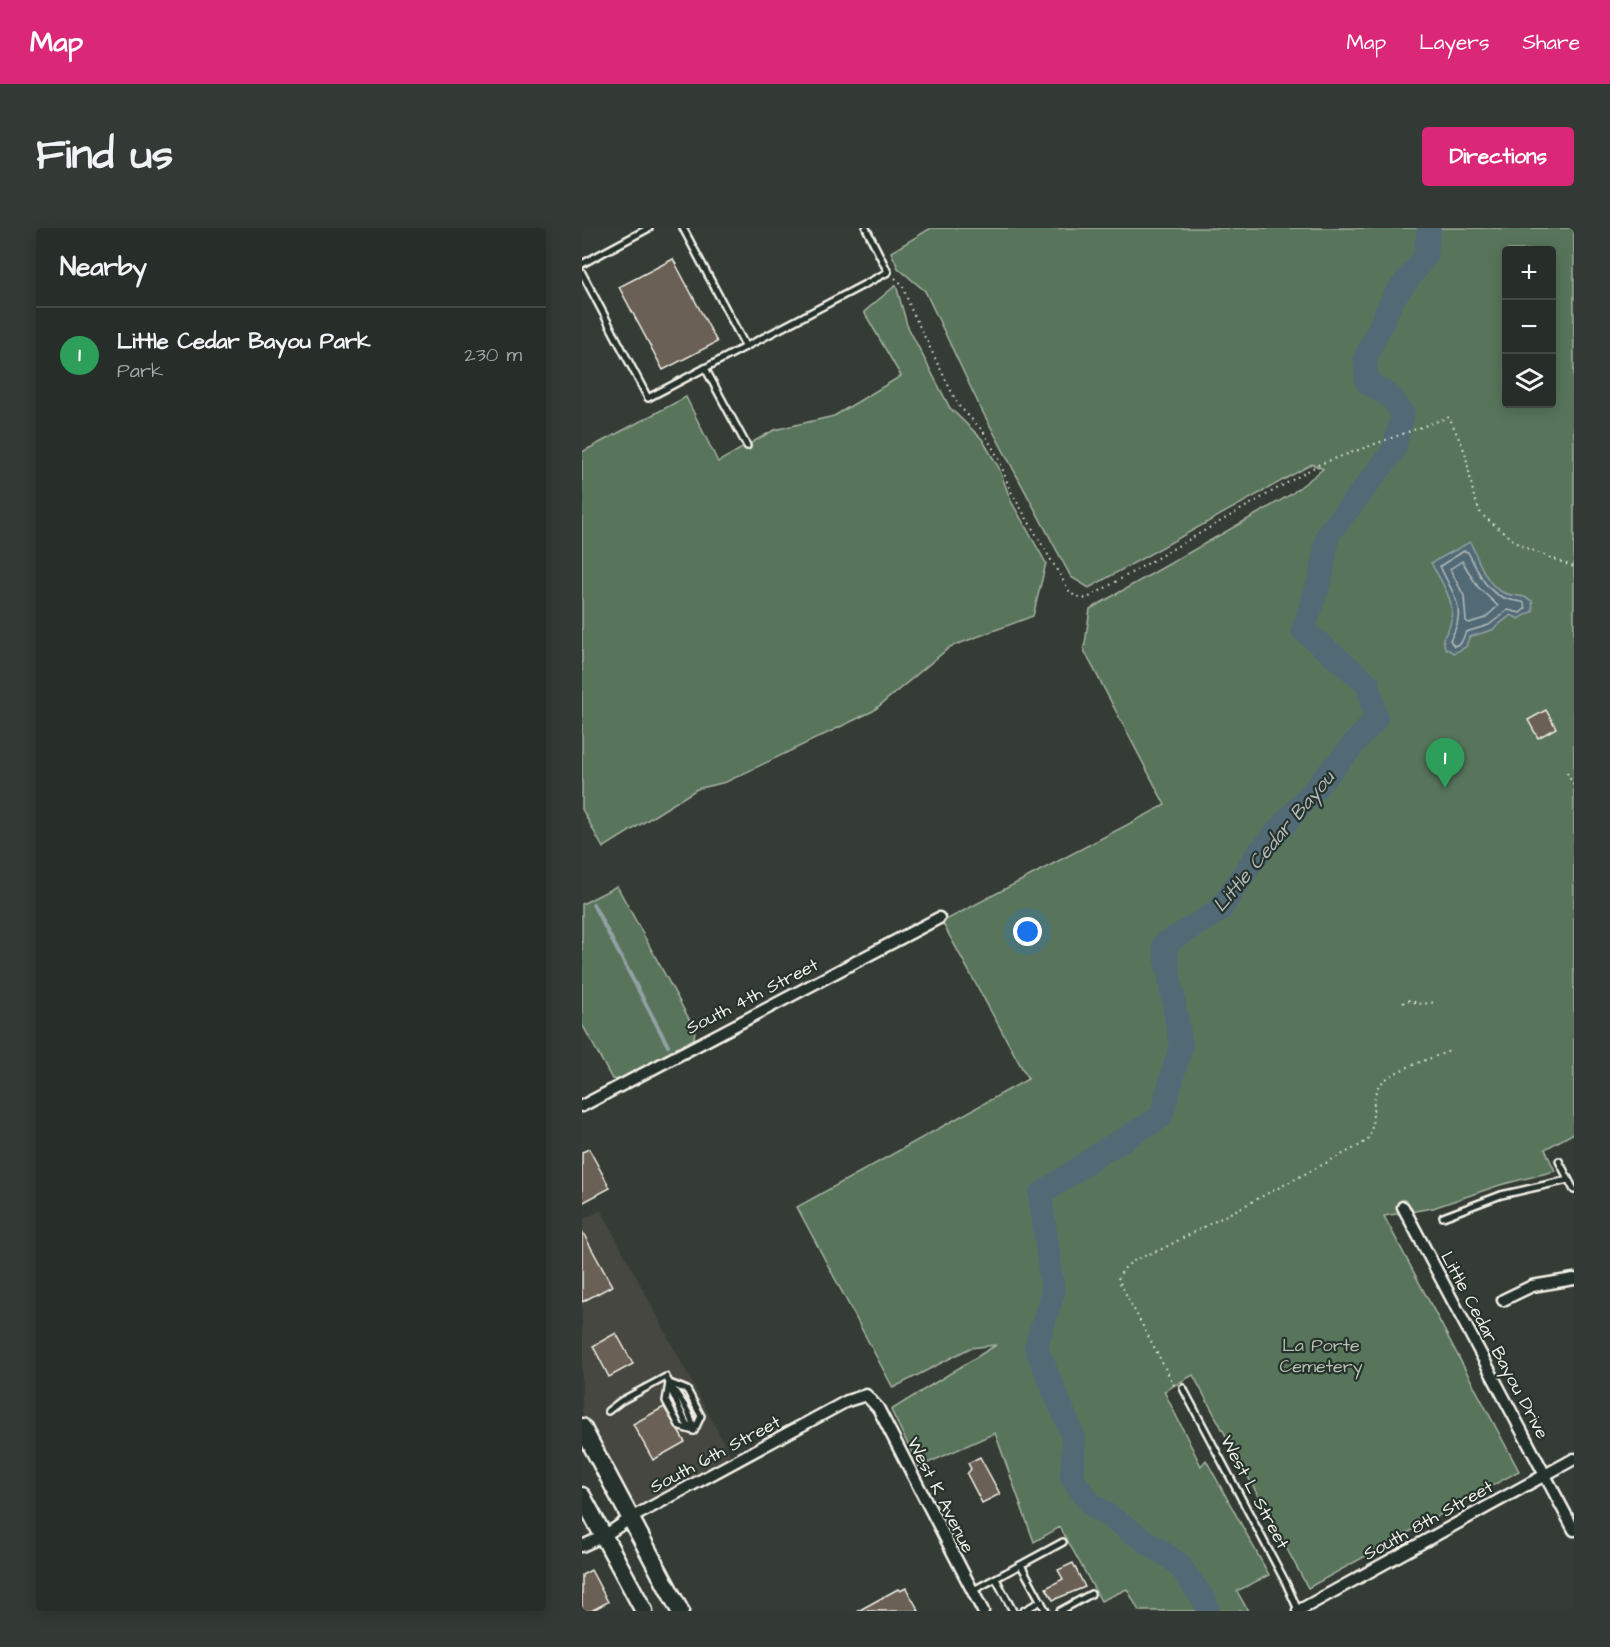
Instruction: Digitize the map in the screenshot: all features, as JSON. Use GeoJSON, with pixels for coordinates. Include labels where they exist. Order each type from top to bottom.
{"type":"FeatureCollection","features":[{"type":"Feature","properties":{"kind":"main road"},"geometry":{"type":"LineString","coordinates":[[582,1427],[680,1611]]}},
{"type":"Feature","properties":{"kind":"main road"},"geometry":{"type":"LineString","coordinates":[[582,1496],[644,1611]]}},
{"type":"Feature","properties":{"kind":"street","name":"South 4th Street"},"geometry":{"type":"LineString","coordinates":[[582,1106],[939,918]]}},
{"type":"Feature","properties":{"kind":"street","name":"Little Cedar Bayou Drive"},"geometry":{"type":"LineString","coordinates":[[1403,1207],[1574,1530]]}},
{"type":"Feature","properties":{"kind":"street"},"geometry":{"type":"LineString","coordinates":[[1503,1300],[1532,1286],[1574,1278]]}},
{"type":"Feature","properties":{"kind":"street","name":"South 6th Street"},"geometry":{"type":"LineString","coordinates":[[582,1546],[848,1401],[866,1395]]}},
{"type":"Feature","properties":{"kind":"street","name":"West K Avenue"},"geometry":{"type":"LineString","coordinates":[[866,1395],[878,1408],[983,1611]]}},
{"type":"Feature","properties":{"kind":"street","name":"South 8th Street"},"geometry":{"type":"LineString","coordinates":[[1298,1611],[1574,1459]]}},
{"type":"Feature","properties":{"kind":"lane"},"geometry":{"type":"LineString","coordinates":[[582,264],[649,228]]}},
{"type":"Feature","properties":{"kind":"lane"},"geometry":{"type":"LineString","coordinates":[[683,228],[746,347]]}},
{"type":"Feature","properties":{"kind":"lane"},"geometry":{"type":"LineString","coordinates":[[582,273],[648,398],[888,272],[866,228]]}},
{"type":"Feature","properties":{"kind":"lane"},"geometry":{"type":"LineString","coordinates":[[705,368],[747,446]]}},
{"type":"Feature","properties":{"kind":"lane"},"geometry":{"type":"LineString","coordinates":[[1559,1161],[1574,1190]]}},
{"type":"Feature","properties":{"kind":"lane"},"geometry":{"type":"LineString","coordinates":[[1443,1217],[1501,1195],[1569,1180]]}},
{"type":"Feature","properties":{"kind":"lane"},"geometry":{"type":"LineString","coordinates":[[608,1411],[621,1401],[666,1377],[693,1420],[694,1431],[680,1427],[666,1401],[669,1383]]}},
{"type":"Feature","properties":{"kind":"lane","name":"West L Street"},"geometry":{"type":"LineString","coordinates":[[1180,1390],[1281,1574],[1298,1611]]}},
{"type":"Feature","properties":{"kind":"lane"},"geometry":{"type":"LineString","coordinates":[[972,1592],[1063,1542]]}},
{"type":"Feature","properties":{"kind":"lane"},"geometry":{"type":"LineString","coordinates":[[1021,1565],[1046,1611]]}},
{"type":"Feature","properties":{"kind":"lane"},"geometry":{"type":"LineString","coordinates":[[996,1579],[1013,1611]]}},
{"type":"Feature","properties":{"kind":"lane"},"geometry":{"type":"LineString","coordinates":[[1060,1611],[1091,1594]]}},
{"type":"Feature","properties":{"kind":"lane"},"geometry":{"type":"LineString","coordinates":[[1023,1611],[1041,1601]]}},
{"type":"Feature","properties":{"kind":"path"},"geometry":{"type":"LineString","coordinates":[[888,272],[902,284],[911,309],[958,405],[983,431],[999,459],[1010,490],[1071,594],[1086,599],[1320,464],[1449,417],[1465,452],[1474,498],[1481,514],[1519,545],[1574,567]]}},
{"type":"Feature","properties":{"kind":"path"},"geometry":{"type":"LineString","coordinates":[[1567,773],[1574,786]]}},
{"type":"Feature","properties":{"kind":"path"},"geometry":{"type":"LineString","coordinates":[[1404,1003],[1407,1000],[1422,1004],[1436,1002]]}},
{"type":"Feature","properties":{"kind":"path"},"geometry":{"type":"LineString","coordinates":[[1180,1390],[1118,1279],[1122,1270],[1128,1263],[1160,1250],[1362,1144],[1370,1137],[1377,1090],[1382,1082],[1392,1075],[1452,1050]]}},
{"type":"Feature","properties":{"kind":"shaded area"},"geometry":{"type":"Polygon","coordinates":[[[601,1210],[732,1458],[633,1510],[582,1413],[582,1220],[601,1210]]]}},
{"type":"Feature","properties":{"kind":"green space","name":"La Porte Cemetery"},"geometry":{"type":"Polygon","coordinates":[[[931,228],[1574,228],[1574,1133],[1545,1149],[1555,1171],[1500,1185],[1433,1208],[1384,1216],[1519,1471],[1308,1588],[1193,1375],[1164,1391],[1201,1466],[1206,1460],[1269,1575],[1237,1591],[1248,1611],[1139,1611],[1127,1589],[1101,1601],[1060,1527],[1034,1542],[995,1433],[919,1467],[891,1410],[996,1345],[970,1348],[893,1388],[797,1207],[1028,1079],[942,922],[1165,805],[1084,650],[1090,609],[1290,495],[1323,469],[1312,464],[1089,588],[1071,577],[980,407],[925,291],[898,268],[891,252],[931,228]]]}},
{"type":"Feature","properties":{"kind":"green space"},"geometry":{"type":"Polygon","coordinates":[[[896,285],[907,325],[950,408],[982,439],[999,468],[1011,501],[1046,563],[1033,616],[950,647],[873,711],[726,782],[697,789],[603,848],[582,809],[582,452],[686,397],[718,462],[774,430],[834,416],[901,376],[864,312],[896,285]]]}},
{"type":"Feature","properties":{"kind":"green space"},"geometry":{"type":"Polygon","coordinates":[[[617,886],[695,1030],[694,1039],[618,1080],[612,1079],[582,1024],[582,904],[617,886]]]}},
{"type":"Feature","properties":{"kind":"water"},"geometry":{"type":"Polygon","coordinates":[[[1470,542],[1490,582],[1504,593],[1532,601],[1533,611],[1519,619],[1511,615],[1492,630],[1469,637],[1466,647],[1454,653],[1445,648],[1443,638],[1452,618],[1450,600],[1431,563],[1470,542]]]}},
{"type":"Feature","properties":{"kind":"building"},"geometry":{"type":"Polygon","coordinates":[[[673,259],[717,342],[663,370],[619,287],[673,259]]]}},
{"type":"Feature","properties":{"kind":"building"},"geometry":{"type":"Polygon","coordinates":[[[1546,710],[1556,728],[1538,738],[1528,720],[1546,710]]]}},
{"type":"Feature","properties":{"kind":"building"},"geometry":{"type":"Polygon","coordinates":[[[589,1149],[610,1188],[582,1203],[582,1152],[589,1149]]]}},
{"type":"Feature","properties":{"kind":"building"},"geometry":{"type":"Polygon","coordinates":[[[582,1231],[612,1286],[582,1302],[582,1231]]]}},
{"type":"Feature","properties":{"kind":"building"},"geometry":{"type":"Polygon","coordinates":[[[616,1333],[633,1364],[609,1377],[593,1346],[616,1333]]]}},
{"type":"Feature","properties":{"kind":"building"},"geometry":{"type":"Polygon","coordinates":[[[664,1407],[685,1442],[653,1460],[633,1424],[664,1407]]]}},
{"type":"Feature","properties":{"kind":"building"},"geometry":{"type":"Polygon","coordinates":[[[980,1457],[1000,1494],[982,1503],[967,1474],[971,1469],[968,1463],[980,1457]]]}},
{"type":"Feature","properties":{"kind":"building"},"geometry":{"type":"Polygon","coordinates":[[[1073,1563],[1085,1587],[1053,1600],[1046,1588],[1063,1579],[1058,1570],[1073,1563]]]}},
{"type":"Feature","properties":{"kind":"building"},"geometry":{"type":"Polygon","coordinates":[[[591,1570],[608,1602],[591,1611],[582,1611],[582,1575],[591,1570]]]}},
{"type":"Feature","properties":{"kind":"building"},"geometry":{"type":"Polygon","coordinates":[[[906,1588],[919,1611],[858,1611],[898,1589],[900,1591],[906,1588]]]}},
{"type":"Feature","properties":{"kind":"waterway","name":"Little Cedar Bayou"},"geometry":{"type":"LineString","coordinates":[[1208,1611],[1204,1600],[1178,1563],[1091,1504],[1072,1478],[1074,1438],[1036,1347],[1053,1292],[1040,1195],[1099,1154],[1161,1117],[1181,1045],[1164,944],[1219,911],[1256,856],[1376,719],[1368,684],[1303,630],[1321,577],[1328,534],[1393,452],[1403,414],[1391,397],[1367,382],[1365,359],[1393,298],[1425,257],[1429,228]]}},
{"type":"Feature","properties":{"kind":"waterway"},"geometry":{"type":"LineString","coordinates":[[593,904],[668,1046]]}},
{"type":"Feature","properties":{"kind":"place","name":"Little Cedar Bayou Park"},"geometry":{"type":"Point","coordinates":[1445,788]}}]}
